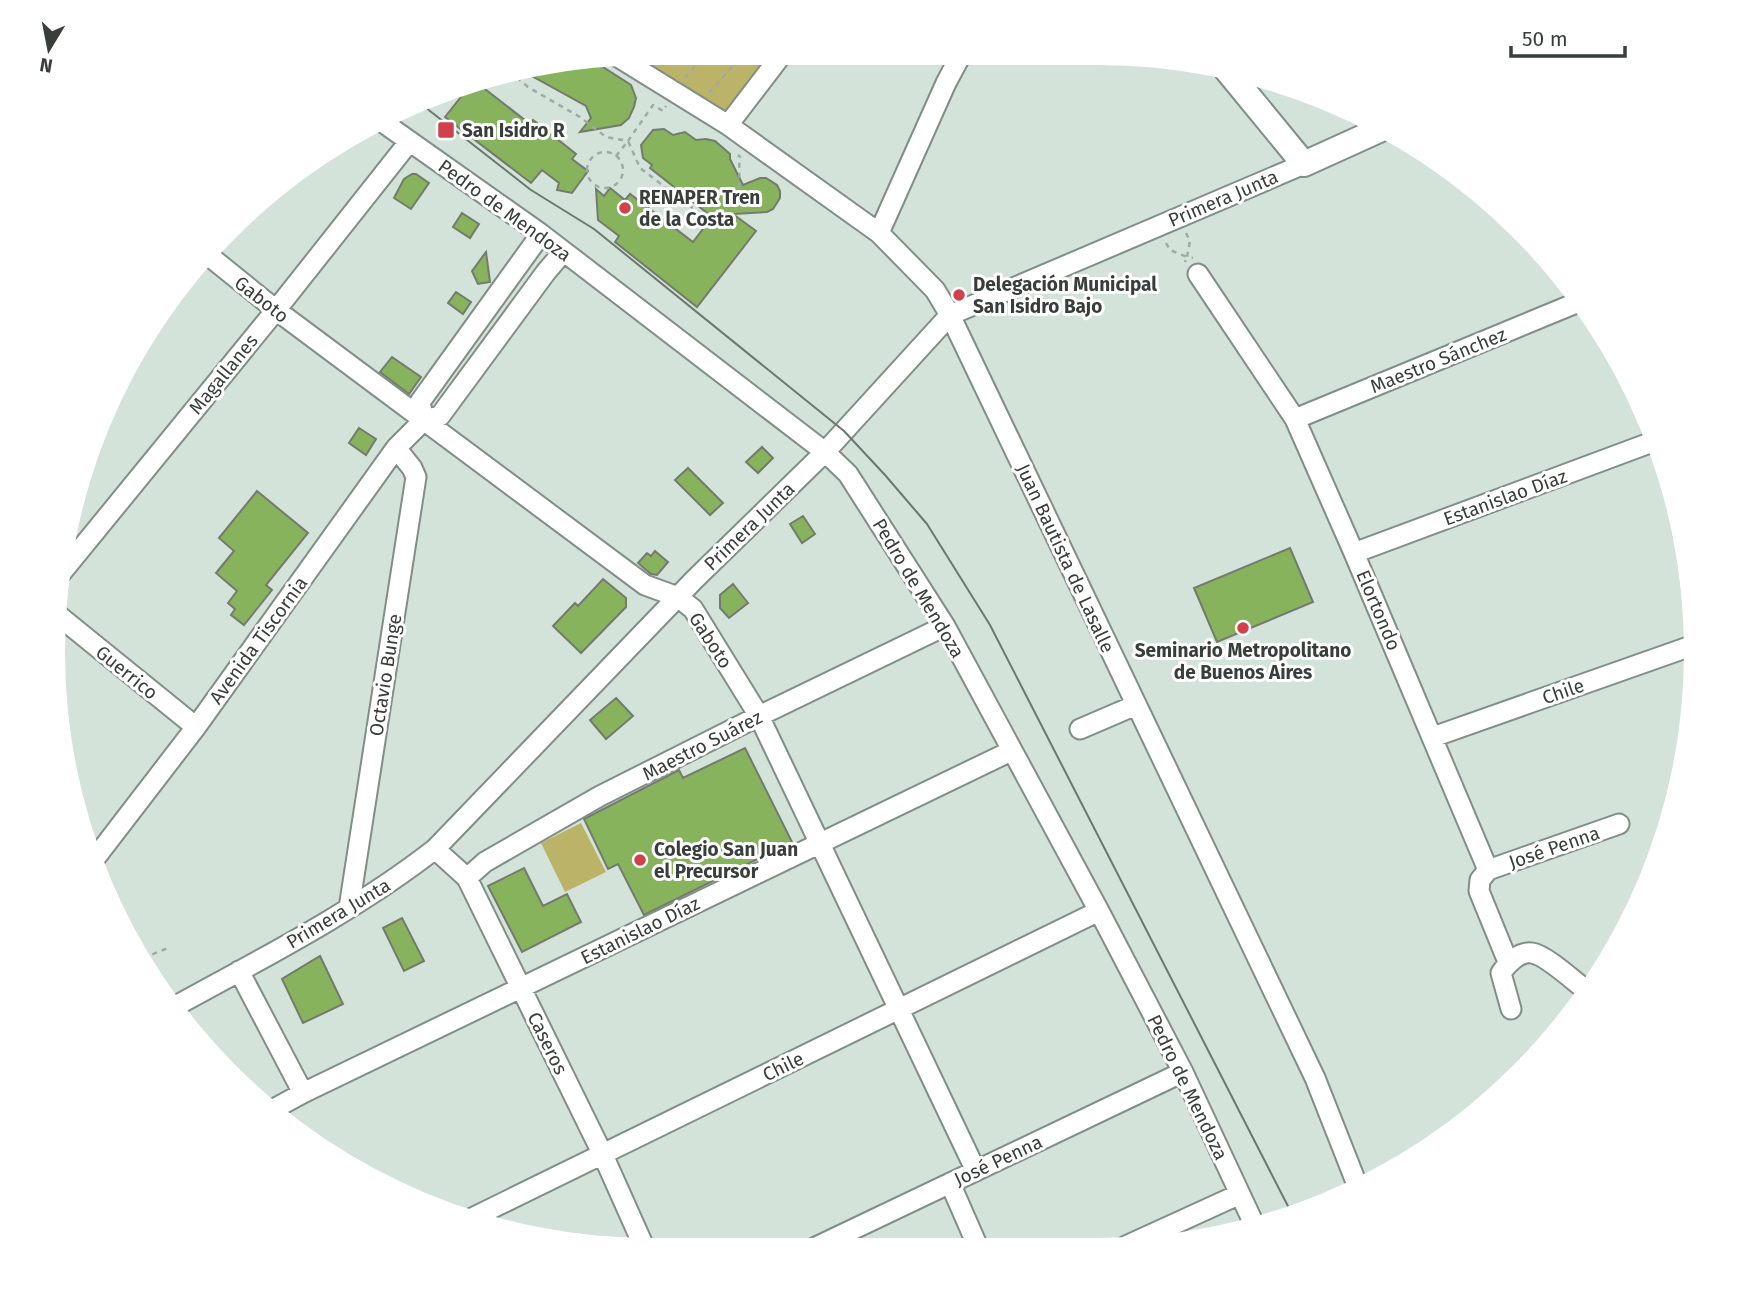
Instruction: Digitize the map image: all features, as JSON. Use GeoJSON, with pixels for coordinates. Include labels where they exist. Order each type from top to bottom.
{"type":"FeatureCollection","features":[{"type":"Feature","properties":{"kind":"main road"},"geometry":{"type":"LineString","coordinates":[[1238,82],[1304,164]]}},
{"type":"Feature","properties":{"kind":"main road","name":"Primera Junta"},"geometry":{"type":"LineString","coordinates":[[1304,164],[1372,133]]}},
{"type":"Feature","properties":{"kind":"street"},"geometry":{"type":"LineString","coordinates":[[728,125],[774,65]]}},
{"type":"Feature","properties":{"kind":"street"},"geometry":{"type":"LineString","coordinates":[[879,233],[956,65]]}},
{"type":"Feature","properties":{"kind":"street","name":"Juan Bautista de Lasalle"},"geometry":{"type":"LineString","coordinates":[[632,66],[728,125],[879,233],[935,290],[950,315],[1315,1078],[1355,1179]]}},
{"type":"Feature","properties":{"kind":"street","name":"Pedro de Mendoza"},"geometry":{"type":"LineString","coordinates":[[389,127],[541,234],[825,452],[848,474],[945,626],[1183,1072],[1252,1217]]}},
{"type":"Feature","properties":{"kind":"street","name":"Magallanes"},"geometry":{"type":"LineString","coordinates":[[73,559],[410,142]]}},
{"type":"Feature","properties":{"kind":"street","name":"Primera Junta"},"geometry":{"type":"LineString","coordinates":[[182,1003],[349,908],[400,876],[435,849],[694,580],[825,452],[950,315],[1304,164]]}},
{"type":"Feature","properties":{"kind":"street"},"geometry":{"type":"LineString","coordinates":[[424,420],[420,402],[541,234]]}},
{"type":"Feature","properties":{"kind":"street","name":"Avenida Tiscornia"},"geometry":{"type":"LineString","coordinates":[[100,852],[196,727],[396,448],[424,420],[440,416],[546,272],[564,252]]}},
{"type":"Feature","properties":{"kind":"street","name":"Gaboto"},"geometry":{"type":"LineString","coordinates":[[214,261],[275,310],[645,585],[678,597],[693,609],[759,716],[976,1171]]}},
{"type":"Feature","properties":{"kind":"street","name":"Elortondo"},"geometry":{"type":"LineString","coordinates":[[1192,265],[1295,419],[1488,870]]}},
{"type":"Feature","properties":{"kind":"street","name":"Maestro Sánchez"},"geometry":{"type":"LineString","coordinates":[[1295,419],[1571,305]]}},
{"type":"Feature","properties":{"kind":"street","name":"Estanislao Díaz"},"geometry":{"type":"LineString","coordinates":[[1354,553],[1646,444]]}},
{"type":"Feature","properties":{"kind":"street","name":"Octavio Bunge"},"geometry":{"type":"LineString","coordinates":[[349,908],[416,477],[396,448]]}},
{"type":"Feature","properties":{"kind":"street","name":"Guerrico"},"geometry":{"type":"LineString","coordinates":[[66,621],[196,727]]}},
{"type":"Feature","properties":{"kind":"street","name":"Maestro Suárez"},"geometry":{"type":"LineString","coordinates":[[467,878],[485,862],[600,796],[945,626]]}},
{"type":"Feature","properties":{"kind":"street","name":"Chile"},"geometry":{"type":"LineString","coordinates":[[1433,737],[1684,649]]}},
{"type":"Feature","properties":{"kind":"street"},"geometry":{"type":"LineString","coordinates":[[1080,729],[1136,705]]}},
{"type":"Feature","properties":{"kind":"street","name":"Estanislao Díaz"},"geometry":{"type":"LineString","coordinates":[[280,1105],[1011,751]]}},
{"type":"Feature","properties":{"kind":"street","name":"José Penna"},"geometry":{"type":"LineString","coordinates":[[1488,870],[1619,824]]}},
{"type":"Feature","properties":{"kind":"street","name":"Caseros"},"geometry":{"type":"LineString","coordinates":[[435,849],[467,878],[603,1155],[640,1238]]}},
{"type":"Feature","properties":{"kind":"street"},"geometry":{"type":"LineString","coordinates":[[1488,870],[1480,880],[1479,891],[1508,962]]}},
{"type":"Feature","properties":{"kind":"street","name":"Chile"},"geometry":{"type":"LineString","coordinates":[[483,1213],[1099,911]]}},
{"type":"Feature","properties":{"kind":"street"},"geometry":{"type":"LineString","coordinates":[[1511,1009],[1501,973],[1508,962],[1520,955],[1531,953],[1545,958],[1579,985]]}},
{"type":"Feature","properties":{"kind":"street"},"geometry":{"type":"LineString","coordinates":[[239,971],[303,1093]]}},
{"type":"Feature","properties":{"kind":"street","name":"José Penna"},"geometry":{"type":"LineString","coordinates":[[835,1238],[1183,1072]]}},
{"type":"Feature","properties":{"kind":"street"},"geometry":{"type":"LineString","coordinates":[[950,1182],[974,1238]]}},
{"type":"Feature","properties":{"kind":"street"},"geometry":{"type":"LineString","coordinates":[[1148,1236],[1240,1194]]}},
{"type":"Feature","properties":{"kind":"path"},"geometry":{"type":"LineString","coordinates":[[682,82],[695,65]]}},
{"type":"Feature","properties":{"kind":"path"},"geometry":{"type":"LineString","coordinates":[[707,95],[734,65]]}},
{"type":"Feature","properties":{"kind":"path"},"geometry":{"type":"LineString","coordinates":[[520,80],[580,117],[606,137],[628,141]]}},
{"type":"Feature","properties":{"kind":"path"},"geometry":{"type":"LineString","coordinates":[[616,156],[653,105],[663,111],[669,103]]}},
{"type":"Feature","properties":{"kind":"path"},"geometry":{"type":"LineString","coordinates":[[628,141],[640,167],[707,219]]}},
{"type":"Feature","properties":{"kind":"path"},"geometry":{"type":"LineString","coordinates":[[729,205],[741,182],[738,168],[740,157],[730,149]]}},
{"type":"Feature","properties":{"kind":"path"},"geometry":{"type":"LineString","coordinates":[[605,152],[616,156],[623,171],[619,182],[603,188],[592,184],[587,167],[593,156],[605,152]]}},
{"type":"Feature","properties":{"kind":"path"},"geometry":{"type":"LineString","coordinates":[[1190,241],[1192,265]]}},
{"type":"Feature","properties":{"kind":"path"},"geometry":{"type":"LineString","coordinates":[[1170,250],[1192,265]]}},
{"type":"Feature","properties":{"kind":"path"},"geometry":{"type":"LineString","coordinates":[[150,956],[168,948]]}},
{"type":"Feature","properties":{"kind":"shaded area"},"geometry":{"type":"Polygon","coordinates":[[[647,65],[765,65],[726,116],[647,65]]]}},
{"type":"Feature","properties":{"kind":"shaded area"},"geometry":{"type":"Polygon","coordinates":[[[581,823],[606,872],[565,892],[541,843],[581,823]]]}},
{"type":"Feature","properties":{"kind":"building"},"geometry":{"type":"Polygon","coordinates":[[[603,67],[631,85],[636,98],[629,118],[621,125],[580,132],[591,118],[586,106],[533,77],[603,67]]]}},
{"type":"Feature","properties":{"kind":"building"},"geometry":{"type":"Polygon","coordinates":[[[485,89],[530,124],[533,120],[576,154],[572,159],[588,171],[572,193],[557,190],[559,183],[542,170],[531,183],[445,117],[461,97],[485,89]]]}},
{"type":"Feature","properties":{"kind":"building"},"geometry":{"type":"Polygon","coordinates":[[[664,129],[673,135],[685,132],[696,140],[715,141],[730,154],[743,185],[766,178],[777,185],[780,191],[780,198],[773,209],[767,212],[733,214],[756,231],[697,307],[615,242],[619,236],[598,220],[596,189],[604,196],[610,188],[625,200],[630,194],[693,242],[712,217],[650,168],[652,165],[643,158],[641,145],[653,130],[664,129]]]}},
{"type":"Feature","properties":{"kind":"building"},"geometry":{"type":"Polygon","coordinates":[[[412,174],[429,183],[411,209],[394,198],[404,179],[412,174]]]}},
{"type":"Feature","properties":{"kind":"building"},"geometry":{"type":"Polygon","coordinates":[[[462,213],[479,224],[470,238],[453,227],[462,213]]]}},
{"type":"Feature","properties":{"kind":"building"},"geometry":{"type":"Polygon","coordinates":[[[486,252],[490,282],[478,284],[472,271],[486,252]]]}},
{"type":"Feature","properties":{"kind":"building"},"geometry":{"type":"Polygon","coordinates":[[[456,292],[471,302],[463,314],[448,303],[456,292]]]}},
{"type":"Feature","properties":{"kind":"building"},"geometry":{"type":"Polygon","coordinates":[[[392,357],[421,377],[409,394],[380,372],[392,357]]]}},
{"type":"Feature","properties":{"kind":"building"},"geometry":{"type":"Polygon","coordinates":[[[359,428],[376,439],[366,455],[349,443],[359,428]]]}},
{"type":"Feature","properties":{"kind":"building"},"geometry":{"type":"Polygon","coordinates":[[[762,447],[773,458],[758,473],[746,462],[762,447]]]}},
{"type":"Feature","properties":{"kind":"building"},"geometry":{"type":"Polygon","coordinates":[[[688,468],[723,503],[710,515],[675,480],[688,468]]]}},
{"type":"Feature","properties":{"kind":"building"},"geometry":{"type":"Polygon","coordinates":[[[257,491],[308,533],[266,585],[272,590],[244,625],[231,615],[235,609],[228,603],[237,591],[216,573],[234,551],[219,538],[257,491]]]}},
{"type":"Feature","properties":{"kind":"building"},"geometry":{"type":"Polygon","coordinates":[[[803,516],[815,534],[802,543],[790,524],[803,516]]]}},
{"type":"Feature","properties":{"kind":"building"},"geometry":{"type":"Polygon","coordinates":[[[1290,548],[1313,602],[1217,642],[1194,588],[1290,548]]]}},
{"type":"Feature","properties":{"kind":"building"},"geometry":{"type":"Polygon","coordinates":[[[655,551],[668,562],[657,575],[651,574],[638,563],[647,553],[651,556],[655,551]]]}},
{"type":"Feature","properties":{"kind":"building"},"geometry":{"type":"Polygon","coordinates":[[[603,579],[626,598],[626,607],[581,653],[553,626],[575,603],[578,606],[603,579]]]}},
{"type":"Feature","properties":{"kind":"building"},"geometry":{"type":"Polygon","coordinates":[[[733,584],[748,603],[729,618],[720,608],[720,595],[733,584]]]}},
{"type":"Feature","properties":{"kind":"building"},"geometry":{"type":"Polygon","coordinates":[[[616,698],[633,716],[606,739],[590,720],[616,698]]]}},
{"type":"Feature","properties":{"kind":"building"},"geometry":{"type":"Polygon","coordinates":[[[745,748],[792,842],[644,915],[618,864],[608,869],[584,819],[679,770],[683,778],[745,748]]]}},
{"type":"Feature","properties":{"kind":"building"},"geometry":{"type":"Polygon","coordinates":[[[524,868],[543,906],[567,894],[581,922],[522,952],[488,886],[524,868]]]}},
{"type":"Feature","properties":{"kind":"building"},"geometry":{"type":"Polygon","coordinates":[[[402,918],[424,961],[404,971],[383,928],[402,918]]]}},
{"type":"Feature","properties":{"kind":"building"},"geometry":{"type":"Polygon","coordinates":[[[320,956],[343,1004],[303,1023],[282,979],[320,956]]]}},
{"type":"Feature","properties":{"kind":"tram line"},"geometry":{"type":"LineString","coordinates":[[427,109],[531,190],[594,229],[844,431],[927,524],[990,625],[1288,1206]]}},
{"type":"Feature","properties":{"kind":"place","name":"San Isidro R"},"geometry":{"type":"Point","coordinates":[446,130]}},
{"type":"Feature","properties":{"kind":"place","name":"RENAPER Tren de la Costa"},"geometry":{"type":"Point","coordinates":[625,208]}},
{"type":"Feature","properties":{"kind":"place","name":"Delegación Municipal San Isidro Bajo"},"geometry":{"type":"Point","coordinates":[959,295]}},
{"type":"Feature","properties":{"kind":"place","name":"Seminario Metropolitano de Buenos Aires"},"geometry":{"type":"Point","coordinates":[1243,628]}},
{"type":"Feature","properties":{"kind":"place","name":"Colegio San Juan el Precursor"},"geometry":{"type":"Point","coordinates":[640,860]}}]}
